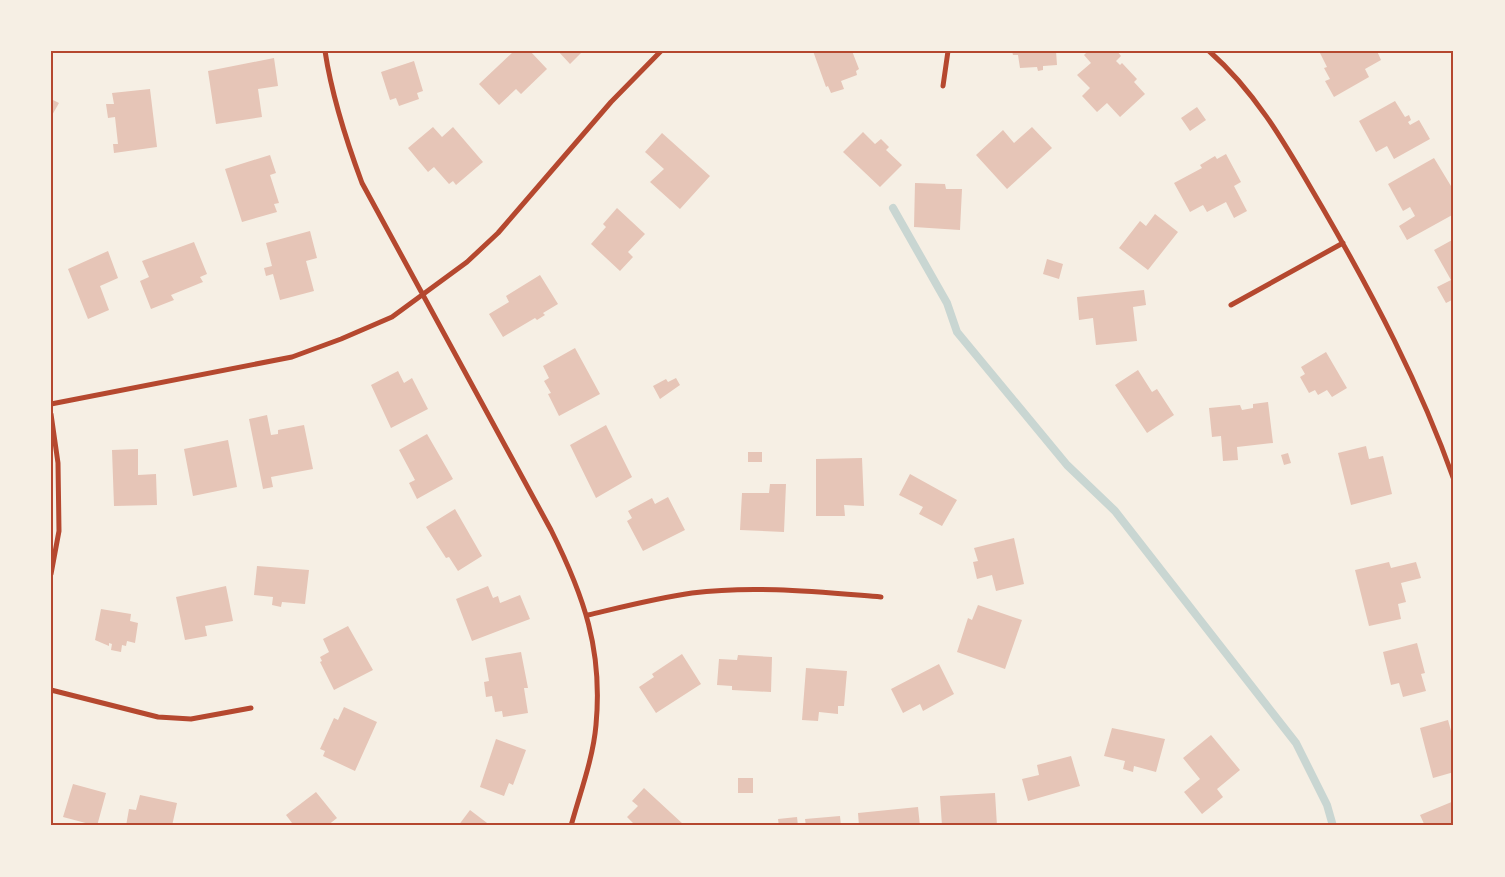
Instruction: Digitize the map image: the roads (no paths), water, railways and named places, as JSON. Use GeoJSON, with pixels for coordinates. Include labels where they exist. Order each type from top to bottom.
{"type":"FeatureCollection","features":[{"type":"Feature","properties":{"kind":"street"},"geometry":{"type":"LineString","coordinates":[[326,51],[336,105],[347,144],[362,183],[552,530],[569,566],[588,615],[594,642],[596,669],[596,726],[586,774],[571,826]]}},
{"type":"Feature","properties":{"kind":"street"},"geometry":{"type":"LineString","coordinates":[[51,404],[292,357],[340,340],[392,317],[467,262],[498,233],[611,102],[661,51]]}},
{"type":"Feature","properties":{"kind":"street"},"geometry":{"type":"LineString","coordinates":[[943,86],[948,51]]}},
{"type":"Feature","properties":{"kind":"street"},"geometry":{"type":"LineString","coordinates":[[1209,51],[1227,67],[1256,100],[1280,135],[1366,283],[1416,382],[1435,426],[1454,480]]}},
{"type":"Feature","properties":{"kind":"street"},"geometry":{"type":"LineString","coordinates":[[1231,305],[1343,243]]}},
{"type":"Feature","properties":{"kind":"street"},"geometry":{"type":"LineString","coordinates":[[51,414],[58,463],[59,531],[51,574]]}},
{"type":"Feature","properties":{"kind":"street"},"geometry":{"type":"LineString","coordinates":[[588,615],[692,593],[747,590],[813,591],[882,597]]}},
{"type":"Feature","properties":{"kind":"street"},"geometry":{"type":"LineString","coordinates":[[51,690],[158,717],[191,719],[251,708]]}},
{"type":"Feature","properties":{"kind":"waterway"},"geometry":{"type":"LineString","coordinates":[[893,208],[947,303],[957,332],[1067,465],[1115,511],[1296,743],[1327,805],[1333,826]]}}]}
